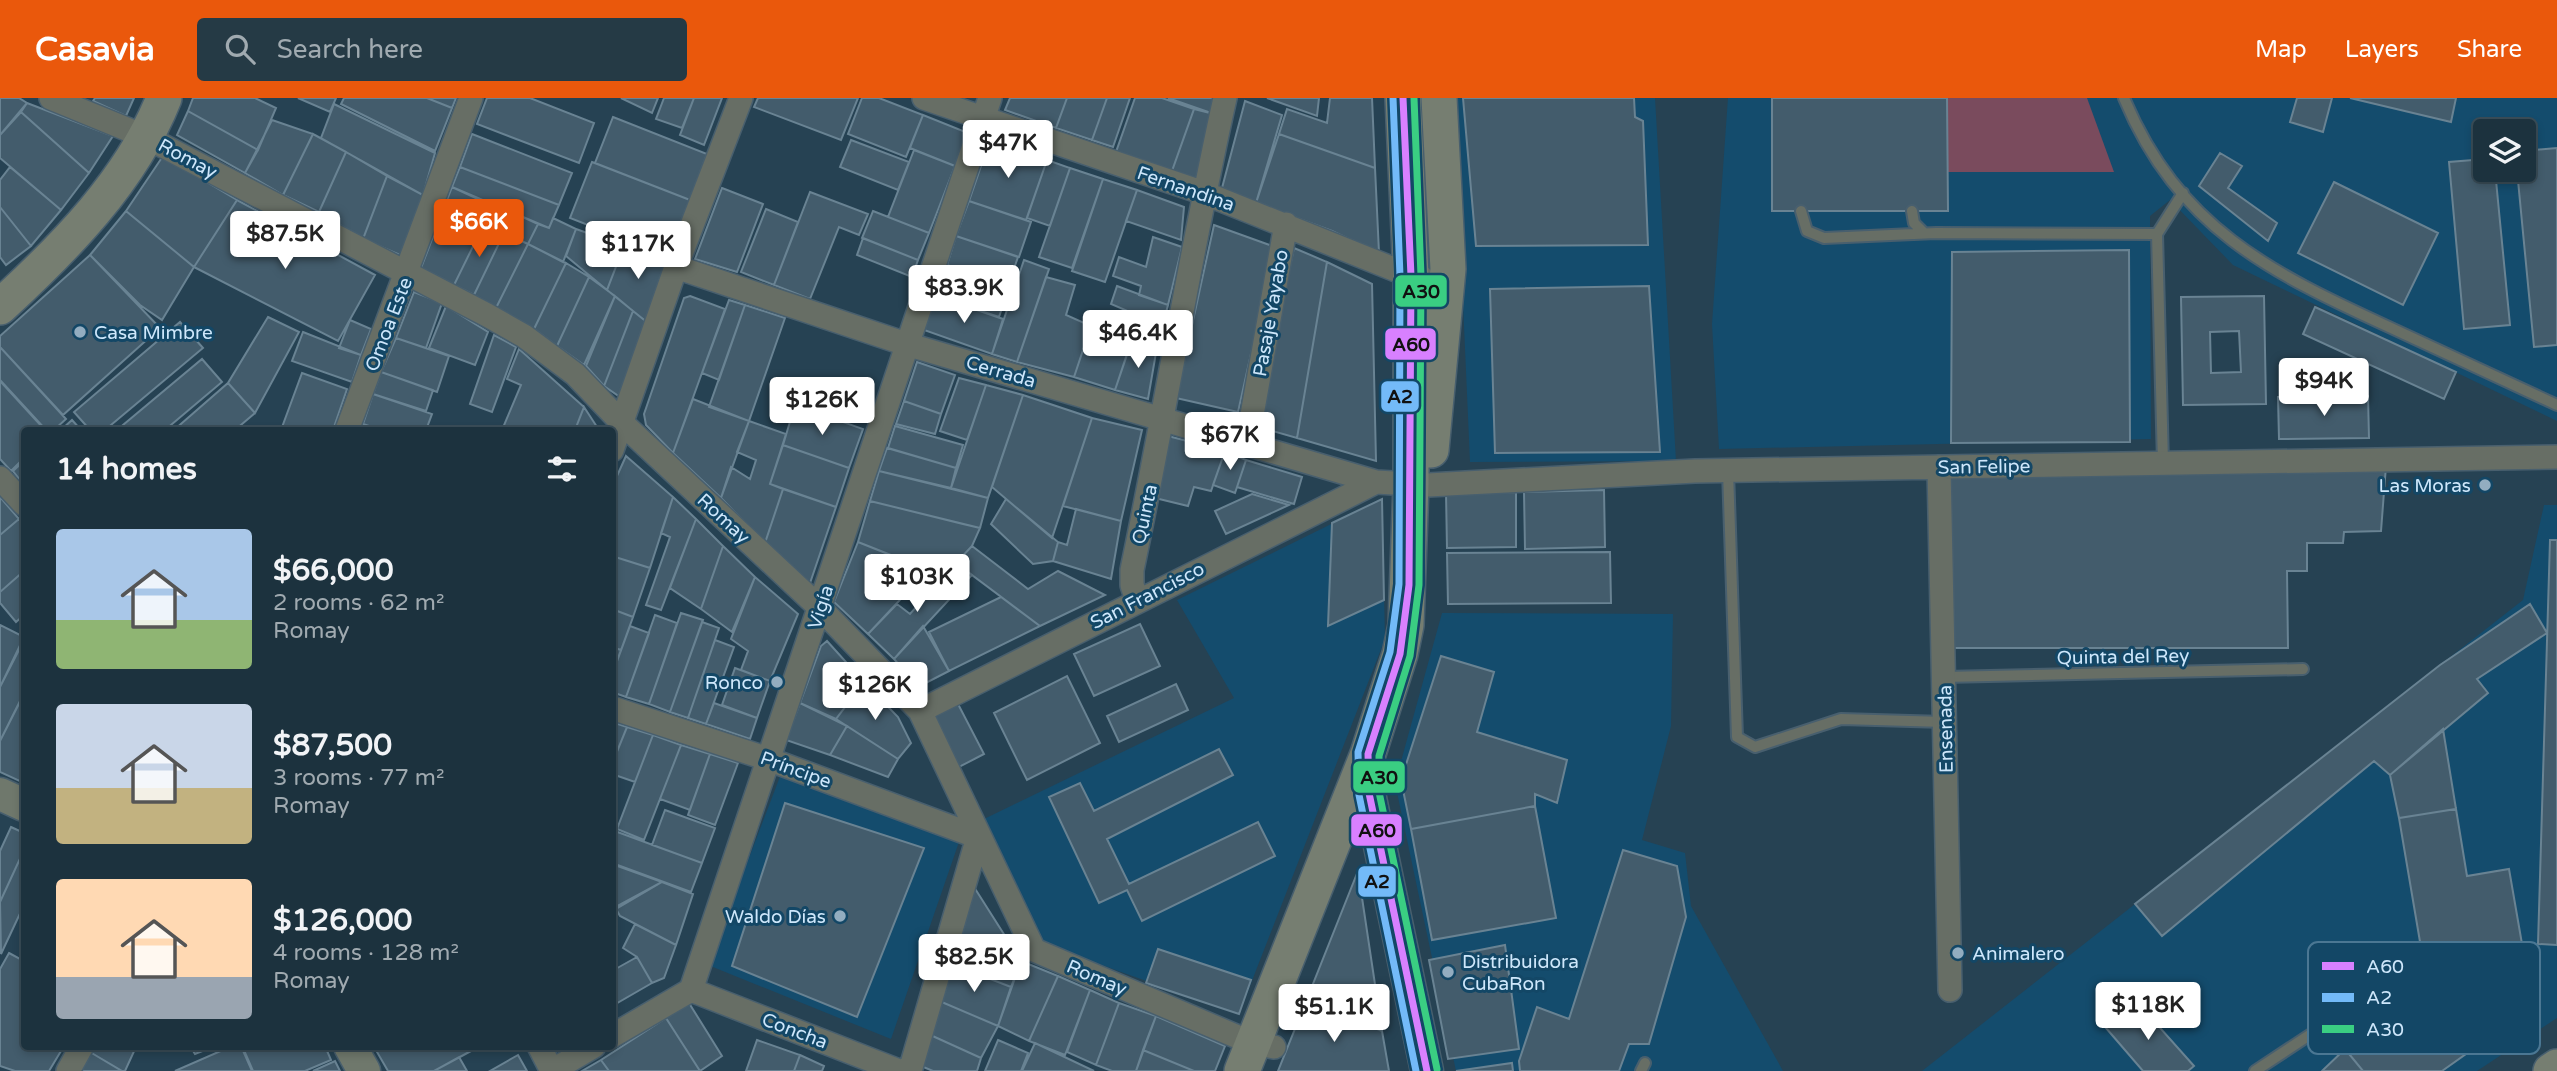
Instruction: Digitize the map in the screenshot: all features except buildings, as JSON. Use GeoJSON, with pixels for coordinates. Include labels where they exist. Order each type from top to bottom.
{"type":"FeatureCollection","features":[{"type":"Feature","properties":{"kind":"main road"},"geometry":{"type":"LineString","coordinates":[[0,307],[91,215],[121,176],[146,136],[164,98]]}},
{"type":"Feature","properties":{"kind":"main road"},"geometry":{"type":"LineString","coordinates":[[1258,1058],[1369,793],[1416,654],[1421,625],[1420,484],[1403,98]]}},
{"type":"Feature","properties":{"kind":"main road"},"geometry":{"type":"LineString","coordinates":[[1258,1058],[1368,754],[1406,625],[1420,484],[1447,279],[1439,98]]}},
{"type":"Feature","properties":{"kind":"main road"},"geometry":{"type":"LineString","coordinates":[[1368,754],[1369,793],[1427,1071]]}},
{"type":"Feature","properties":{"kind":"main road"},"geometry":{"type":"LineString","coordinates":[[0,794],[21,804]]}},
{"type":"Feature","properties":{"kind":"main road"},"geometry":{"type":"LineString","coordinates":[[352,1050],[364,1071]]}},
{"type":"Feature","properties":{"kind":"main road"},"geometry":{"type":"LineString","coordinates":[[2551,1071],[2557,1067]]}},
{"type":"Feature","properties":{"kind":"street","name":"Romay"},"geometry":{"type":"LineString","coordinates":[[51,98],[146,136],[496,320],[542,348],[575,374],[622,423],[820,608],[920,711],[1034,950],[1258,1058]]}},
{"type":"Feature","properties":{"kind":"street","name":"Omoa Este"},"geometry":{"type":"LineString","coordinates":[[348,427],[471,98]]}},
{"type":"Feature","properties":{"kind":"street"},"geometry":{"type":"LineString","coordinates":[[616,439],[676,267],[741,98]]}},
{"type":"Feature","properties":{"kind":"street","name":"Fernandina"},"geometry":{"type":"LineString","coordinates":[[924,98],[981,120],[1203,193],[1411,276],[1447,279]]}},
{"type":"Feature","properties":{"kind":"street","name":"Vigía"},"geometry":{"type":"LineString","coordinates":[[691,990],[990,98]]}},
{"type":"Feature","properties":{"kind":"street","name":"Quinta"},"geometry":{"type":"LineString","coordinates":[[1137,600],[1132,585],[1132,570],[1163,419],[1203,193],[1225,98]]}},
{"type":"Feature","properties":{"kind":"street","name":"Pasaje Yayabo"},"geometry":{"type":"LineString","coordinates":[[1247,443],[1286,224]]}},
{"type":"Feature","properties":{"kind":"street","name":"Cerrada"},"geometry":{"type":"LineString","coordinates":[[676,267],[906,344],[1376,482],[1420,484]]}},
{"type":"Feature","properties":{"kind":"street","name":"San Felipe"},"geometry":{"type":"LineString","coordinates":[[1420,484],[1728,471],[2557,457]]}},
{"type":"Feature","properties":{"kind":"street","name":"Ensenada"},"geometry":{"type":"LineString","coordinates":[[1939,467],[1950,990]]}},
{"type":"Feature","properties":{"kind":"street"},"geometry":{"type":"LineString","coordinates":[[0,478],[21,501]]}},
{"type":"Feature","properties":{"kind":"street","name":"San Francisco"},"geometry":{"type":"LineString","coordinates":[[920,711],[1376,482]]}},
{"type":"Feature","properties":{"kind":"street","name":"Príncipe"},"geometry":{"type":"LineString","coordinates":[[616,709],[768,759],[978,837]]}},
{"type":"Feature","properties":{"kind":"street"},"geometry":{"type":"LineString","coordinates":[[911,1071],[978,837]]}},
{"type":"Feature","properties":{"kind":"street"},"geometry":{"type":"LineString","coordinates":[[616,1033],[691,990]]}},
{"type":"Feature","properties":{"kind":"street","name":"Concha"},"geometry":{"type":"LineString","coordinates":[[691,990],[899,1071]]}},
{"type":"Feature","properties":{"kind":"street"},"geometry":{"type":"LineString","coordinates":[[68,1071],[80,1050]]}},
{"type":"Feature","properties":{"kind":"street"},"geometry":{"type":"LineString","coordinates":[[541,1050],[552,1071],[587,1050]]}},
{"type":"Feature","properties":{"kind":"lane"},"geometry":{"type":"LineString","coordinates":[[2127,101],[2156,160],[2221,233],[2255,260],[2296,284],[2557,405]]}},
{"type":"Feature","properties":{"kind":"lane"},"geometry":{"type":"LineString","coordinates":[[2164,463],[2157,234],[2183,193]]}},
{"type":"Feature","properties":{"kind":"lane"},"geometry":{"type":"LineString","coordinates":[[1801,211],[1807,231],[1824,238],[1924,233],[2157,234]]}},
{"type":"Feature","properties":{"kind":"lane"},"geometry":{"type":"LineString","coordinates":[[1912,211],[1914,223],[1924,233]]}},
{"type":"Feature","properties":{"kind":"lane"},"geometry":{"type":"LineString","coordinates":[[1728,471],[1738,737],[1755,747],[1841,719],[1945,722]]}},
{"type":"Feature","properties":{"kind":"lane","name":"Quinta del Rey"},"geometry":{"type":"LineString","coordinates":[[1944,677],[2303,669]]}},
{"type":"Feature","properties":{"kind":"lane"},"geometry":{"type":"LineString","coordinates":[[2255,1071],[2308,1036]]}},
{"type":"Feature","properties":{"kind":"shaded area"},"geometry":{"type":"Polygon","coordinates":[[[1454,98],[1655,98],[1676,461],[1470,462],[1454,98]]]}},
{"type":"Feature","properties":{"kind":"shaded area"},"geometry":{"type":"Polygon","coordinates":[[[1728,98],[2557,98],[2557,421],[2233,265],[2170,200],[2150,216],[2151,439],[1719,449],[1712,324],[1728,98]]]}},
{"type":"Feature","properties":{"kind":"shaded area"},"geometry":{"type":"Polygon","coordinates":[[[1947,98],[2087,98],[2114,172],[1948,172],[1947,98]]]}},
{"type":"Feature","properties":{"kind":"shaded area"},"geometry":{"type":"Polygon","coordinates":[[[1382,499],[1385,639],[1239,1014],[1037,942],[982,820],[1234,698],[1177,600],[1382,499]]]}},
{"type":"Feature","properties":{"kind":"shaded area"},"geometry":{"type":"Polygon","coordinates":[[[2544,505],[2557,505],[2557,1018],[2540,1029],[2540,942],[2308,942],[2308,1054],[2503,1054],[2477,1071],[1922,1071],[2523,600],[2544,505]]]}},
{"type":"Feature","properties":{"kind":"shaded area"},"geometry":{"type":"Polygon","coordinates":[[[1442,613],[1673,614],[1671,726],[1642,840],[1685,853],[1691,906],[1783,1071],[1456,1071],[1395,783],[1442,613]]]}},
{"type":"Feature","properties":{"kind":"shaded area"},"geometry":{"type":"Polygon","coordinates":[[[781,774],[960,839],[891,1039],[708,965],[781,774]]]}},
{"type":"Feature","properties":{"kind":"transit line","name":"A2"},"geometry":{"type":"LineString","coordinates":[[1393,98],[1400,276],[1399,584],[1390,652],[1358,752],[1359,795],[1416,1071]]}},
{"type":"Feature","properties":{"kind":"transit line","name":"A60"},"geometry":{"type":"LineString","coordinates":[[1403,98],[1411,276],[1409,585],[1400,654],[1368,754],[1369,793],[1427,1071]]}},
{"type":"Feature","properties":{"kind":"transit line","name":"A30"},"geometry":{"type":"LineString","coordinates":[[1414,98],[1421,276],[1419,585],[1410,656],[1379,756],[1379,792],[1437,1069]]}},
{"type":"Feature","properties":{"kind":"place","name":"Casa Mimbre"},"geometry":{"type":"Point","coordinates":[80,332]}},
{"type":"Feature","properties":{"kind":"place","name":"Las Moras"},"geometry":{"type":"Point","coordinates":[2485,485]}},
{"type":"Feature","properties":{"kind":"place","name":"Ronco"},"geometry":{"type":"Point","coordinates":[777,682]}},
{"type":"Feature","properties":{"kind":"place","name":"Waldo Días"},"geometry":{"type":"Point","coordinates":[840,916]}},
{"type":"Feature","properties":{"kind":"place","name":"Animalero"},"geometry":{"type":"Point","coordinates":[1958,953]}},
{"type":"Feature","properties":{"kind":"place","name":"Distribuidora CubaRon"},"geometry":{"type":"Point","coordinates":[1448,972]}}]}
